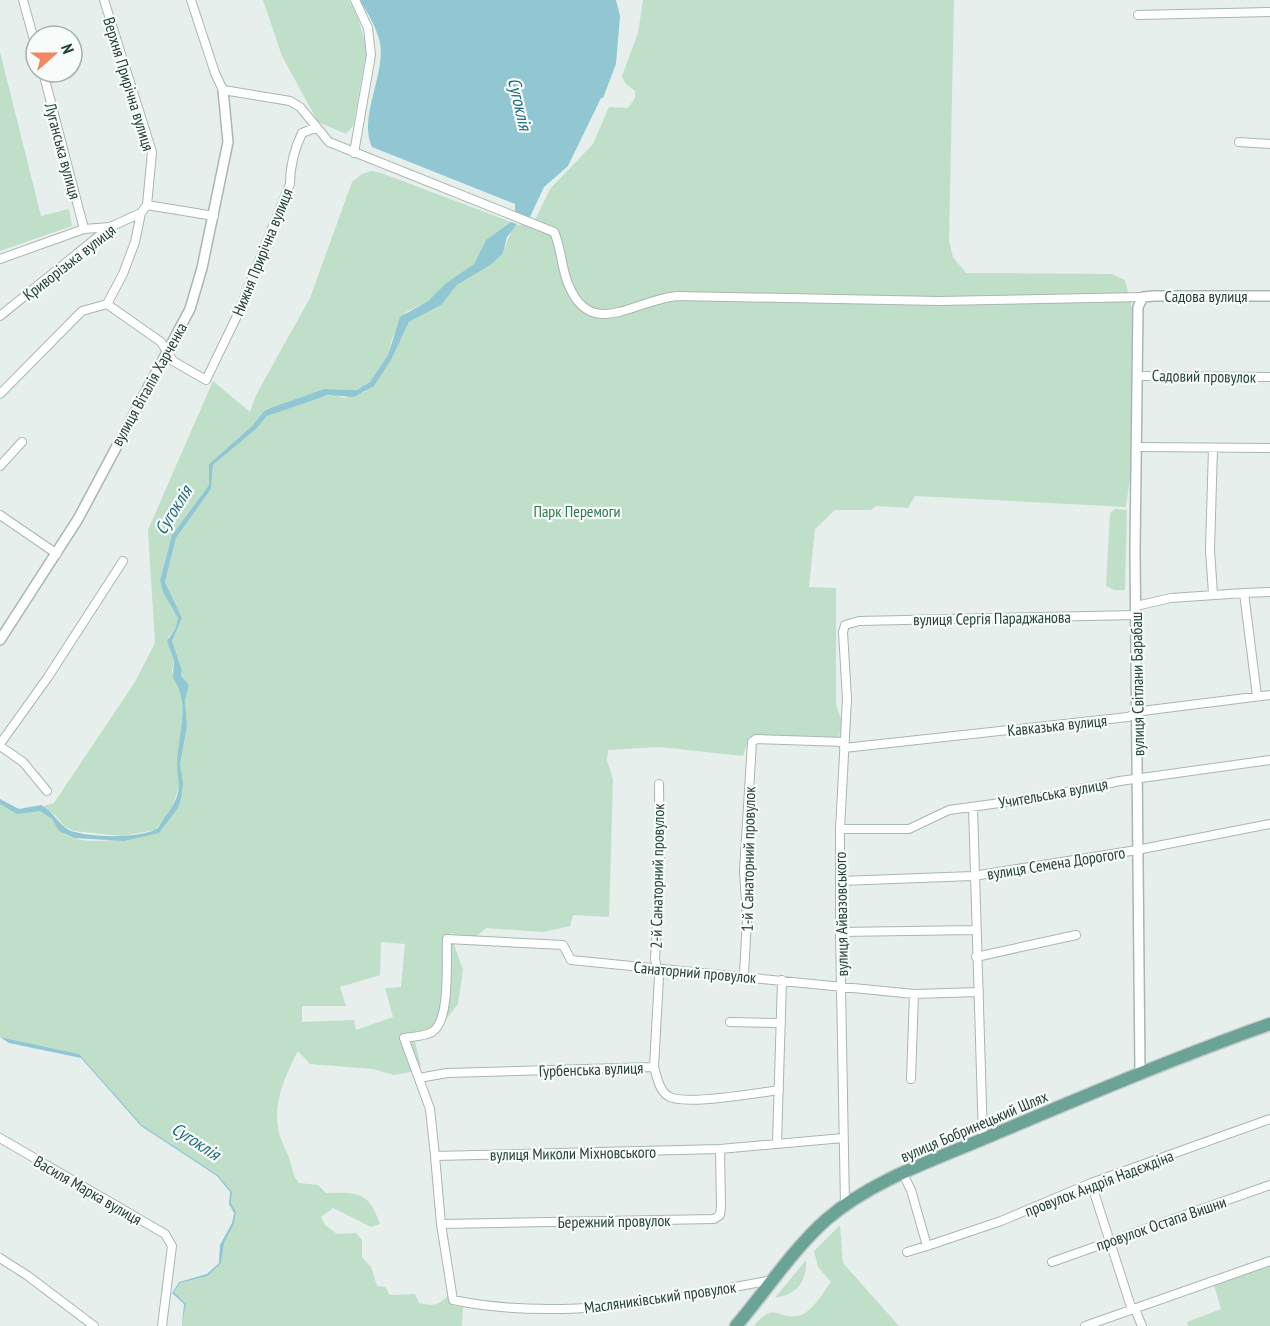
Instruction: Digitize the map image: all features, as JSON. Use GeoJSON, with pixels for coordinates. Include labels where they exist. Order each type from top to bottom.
{"type":"FeatureCollection","features":[{"type":"Feature","properties":{"kind":"main road","name":"вулиця Бобринецький Шлях"},"geometry":{"type":"LineString","coordinates":[[736,1326],[809,1237],[845,1206],[903,1174],[983,1139],[1140,1073],[1270,1024]]}},
{"type":"Feature","properties":{"kind":"street"},"geometry":{"type":"LineString","coordinates":[[23,0],[30,24]]}},
{"type":"Feature","properties":{"kind":"street","name":"Верхня Прирічна вулиця"},"geometry":{"type":"LineString","coordinates":[[104,0],[152,152],[147,205]]}},
{"type":"Feature","properties":{"kind":"street","name":"вулиця Віталія Харченка"},"geometry":{"type":"LineString","coordinates":[[0,640],[57,554],[133,411],[168,355],[190,309],[214,216],[228,142],[223,90],[215,73],[191,0]]}},
{"type":"Feature","properties":{"kind":"street"},"geometry":{"type":"LineString","coordinates":[[354,153],[371,55],[368,28],[355,0]]}},
{"type":"Feature","properties":{"kind":"street"},"geometry":{"type":"LineString","coordinates":[[1138,15],[1270,12]]}},
{"type":"Feature","properties":{"kind":"street","name":"Луганська вулиця"},"geometry":{"type":"LineString","coordinates":[[45,84],[84,230]]}},
{"type":"Feature","properties":{"kind":"street"},"geometry":{"type":"LineString","coordinates":[[223,90],[290,101],[300,108],[329,142],[513,218],[554,232],[563,270],[574,297],[582,306],[600,316],[647,301],[677,296],[920,301],[1143,297]]}},
{"type":"Feature","properties":{"kind":"street","name":"Нижня Прирічна вулиця"},"geometry":{"type":"LineString","coordinates":[[168,355],[206,380],[236,318],[290,184],[290,169],[298,142],[302,133],[315,128]]}},
{"type":"Feature","properties":{"kind":"street"},"geometry":{"type":"LineString","coordinates":[[1239,142],[1270,144]]}},
{"type":"Feature","properties":{"kind":"street"},"geometry":{"type":"LineString","coordinates":[[107,304],[135,242],[141,213],[147,205],[214,216]]}},
{"type":"Feature","properties":{"kind":"street","name":"Криворізька вулиця"},"geometry":{"type":"LineString","coordinates":[[0,316],[110,227],[141,213]]}},
{"type":"Feature","properties":{"kind":"street"},"geometry":{"type":"LineString","coordinates":[[0,259],[84,230],[110,227]]}},
{"type":"Feature","properties":{"kind":"street","name":"Садова вулиця"},"geometry":{"type":"LineString","coordinates":[[1143,297],[1270,296]]}},
{"type":"Feature","properties":{"kind":"street","name":"вулиця Світлани Барабаш"},"geometry":{"type":"LineString","coordinates":[[1140,1073],[1136,447],[1138,307],[1143,297]]}},
{"type":"Feature","properties":{"kind":"street"},"geometry":{"type":"LineString","coordinates":[[107,304],[160,342],[168,355]]}},
{"type":"Feature","properties":{"kind":"street"},"geometry":{"type":"LineString","coordinates":[[0,394],[82,311],[107,304]]}},
{"type":"Feature","properties":{"kind":"street","name":"Садовий провулок"},"geometry":{"type":"LineString","coordinates":[[1138,376],[1270,377]]}},
{"type":"Feature","properties":{"kind":"street"},"geometry":{"type":"LineString","coordinates":[[0,466],[22,442]]}},
{"type":"Feature","properties":{"kind":"street"},"geometry":{"type":"LineString","coordinates":[[1136,447],[1270,448]]}},
{"type":"Feature","properties":{"kind":"street"},"geometry":{"type":"LineString","coordinates":[[1213,594],[1210,550],[1214,448]]}},
{"type":"Feature","properties":{"kind":"street"},"geometry":{"type":"LineString","coordinates":[[0,515],[57,554]]}},
{"type":"Feature","properties":{"kind":"street"},"geometry":{"type":"LineString","coordinates":[[47,790],[23,762],[0,745],[48,677],[123,561]]}},
{"type":"Feature","properties":{"kind":"street","name":"вулиця Сергія Параджанова"},"geometry":{"type":"LineString","coordinates":[[847,623],[1136,610],[1171,598],[1270,592]]}},
{"type":"Feature","properties":{"kind":"street"},"geometry":{"type":"LineString","coordinates":[[1244,593],[1257,696]]}},
{"type":"Feature","properties":{"kind":"street","name":"вулиця Айвазовського"},"geometry":{"type":"LineString","coordinates":[[845,1206],[840,829],[847,699],[843,632],[847,623]]}},
{"type":"Feature","properties":{"kind":"street","name":"Кавказька вулиця"},"geometry":{"type":"LineString","coordinates":[[752,742],[756,739],[844,745],[1137,714],[1270,695]]}},
{"type":"Feature","properties":{"kind":"street","name":"1-й Санаторний провулок"},"geometry":{"type":"LineString","coordinates":[[744,975],[747,919],[744,871],[752,742]]}},
{"type":"Feature","properties":{"kind":"street","name":"Учительська вулиця"},"geometry":{"type":"LineString","coordinates":[[840,829],[909,829],[949,810],[1270,760]]}},
{"type":"Feature","properties":{"kind":"street","name":"2-й Санаторний провулок"},"geometry":{"type":"LineString","coordinates":[[654,1067],[658,968],[655,959],[660,873],[659,784]]}},
{"type":"Feature","properties":{"kind":"street"},"geometry":{"type":"LineString","coordinates":[[973,807],[976,839],[972,850],[983,1139]]}},
{"type":"Feature","properties":{"kind":"street","name":"вулиця Семена Дорогого"},"geometry":{"type":"LineString","coordinates":[[840,881],[973,876],[1137,850],[1270,824]]}},
{"type":"Feature","properties":{"kind":"street"},"geometry":{"type":"LineString","coordinates":[[840,932],[975,930]]}},
{"type":"Feature","properties":{"kind":"street"},"geometry":{"type":"LineString","coordinates":[[976,957],[1077,935]]}},
{"type":"Feature","properties":{"kind":"street","name":"Санаторний провулок"},"geometry":{"type":"LineString","coordinates":[[419,1078],[404,1038],[432,1033],[438,1026],[445,1005],[447,939],[563,945],[571,960],[744,975],[914,994],[979,992]]}},
{"type":"Feature","properties":{"kind":"street"},"geometry":{"type":"LineString","coordinates":[[777,1144],[782,980]]}},
{"type":"Feature","properties":{"kind":"street"},"geometry":{"type":"LineString","coordinates":[[911,1079],[914,994]]}},
{"type":"Feature","properties":{"kind":"street"},"geometry":{"type":"LineString","coordinates":[[730,1022],[781,1023]]}},
{"type":"Feature","properties":{"kind":"street","name":"Гурбенська вулиця"},"geometry":{"type":"LineString","coordinates":[[419,1078],[447,1073],[654,1067],[660,1087],[665,1095],[672,1099],[722,1097],[779,1090]]}},
{"type":"Feature","properties":{"kind":"street"},"geometry":{"type":"LineString","coordinates":[[419,1078],[430,1109],[441,1224]]}},
{"type":"Feature","properties":{"kind":"street","name":"провулок Андрія Надєждіна"},"geometry":{"type":"LineString","coordinates":[[907,1252],[1001,1221],[1091,1183],[1270,1119]]}},
{"type":"Feature","properties":{"kind":"street","name":"Василя Марка вулиця"},"geometry":{"type":"LineString","coordinates":[[0,1138],[165,1234],[172,1246],[162,1326]]}},
{"type":"Feature","properties":{"kind":"street","name":"вулиця Миколи Міхновського"},"geometry":{"type":"LineString","coordinates":[[435,1156],[720,1149],[843,1138]]}},
{"type":"Feature","properties":{"kind":"street","name":"Бережний провулок"},"geometry":{"type":"LineString","coordinates":[[441,1224],[714,1219],[720,1215],[722,1207],[720,1149]]}},
{"type":"Feature","properties":{"kind":"street"},"geometry":{"type":"LineString","coordinates":[[903,1174],[911,1190],[927,1246]]}},
{"type":"Feature","properties":{"kind":"street"},"geometry":{"type":"LineString","coordinates":[[1091,1183],[1108,1242],[1142,1326]]}},
{"type":"Feature","properties":{"kind":"street","name":"провулок Остапа Вишни"},"geometry":{"type":"LineString","coordinates":[[1052,1262],[1270,1185]]}},
{"type":"Feature","properties":{"kind":"street","name":"Масляниківський провулок"},"geometry":{"type":"LineString","coordinates":[[441,1224],[449,1287],[453,1300],[471,1304],[580,1310],[627,1305],[772,1281]]}},
{"type":"Feature","properties":{"kind":"street"},"geometry":{"type":"LineString","coordinates":[[0,1258],[28,1276],[94,1326]]}},
{"type":"Feature","properties":{"kind":"street"},"geometry":{"type":"LineString","coordinates":[[1085,1326],[1270,1261]]}},
{"type":"Feature","properties":{"kind":"green space"},"geometry":{"type":"Polygon","coordinates":[[[263,0],[349,0],[358,18],[367,49],[353,126],[346,134],[318,122],[282,56],[263,0]]]}},
{"type":"Feature","properties":{"kind":"green space","name":"Парк Перемоги"},"geometry":{"type":"Polygon","coordinates":[[[643,0],[954,0],[949,241],[953,257],[966,273],[1112,274],[1125,280],[1132,308],[1132,463],[1126,507],[915,496],[908,508],[876,506],[871,510],[835,510],[815,529],[809,587],[836,588],[836,704],[842,723],[839,737],[749,737],[743,756],[660,747],[608,750],[607,760],[613,779],[609,917],[573,915],[570,926],[543,932],[486,928],[474,938],[450,933],[463,970],[458,1004],[442,1024],[413,1034],[421,1066],[411,1072],[394,1075],[373,1069],[310,1064],[298,1051],[288,1071],[280,1092],[277,1114],[281,1139],[297,1180],[299,1183],[318,1185],[326,1193],[361,1196],[372,1206],[380,1224],[371,1227],[333,1208],[321,1217],[325,1225],[337,1234],[356,1233],[362,1240],[362,1257],[371,1267],[377,1286],[385,1287],[390,1295],[415,1294],[419,1303],[428,1305],[438,1303],[448,1295],[453,1306],[463,1307],[462,1326],[182,1326],[186,1304],[174,1292],[180,1283],[208,1276],[221,1263],[224,1243],[234,1224],[236,1212],[231,1203],[232,1192],[218,1175],[142,1125],[79,1054],[0,1037],[0,804],[15,810],[44,812],[66,835],[88,841],[114,840],[162,830],[181,799],[180,765],[187,726],[185,700],[189,685],[181,676],[182,669],[172,641],[182,618],[165,582],[176,538],[211,489],[213,465],[256,429],[267,416],[318,397],[335,395],[344,398],[365,392],[392,358],[409,322],[441,305],[457,285],[492,264],[503,253],[513,226],[534,222],[550,189],[593,144],[609,107],[628,108],[635,98],[635,91],[625,83],[622,76],[638,33],[643,0]],[[381,942],[380,975],[340,987],[346,1006],[302,1006],[302,1022],[354,1020],[356,1030],[393,1017],[385,988],[401,987],[405,944],[381,942]]]}},
{"type":"Feature","properties":{"kind":"green space"},"geometry":{"type":"Polygon","coordinates":[[[0,52],[41,216],[69,209],[72,226],[0,251],[0,52]]]}},
{"type":"Feature","properties":{"kind":"green space"},"geometry":{"type":"Polygon","coordinates":[[[372,171],[511,222],[486,240],[474,264],[446,283],[428,301],[406,312],[392,338],[388,355],[370,382],[357,390],[324,389],[264,411],[252,426],[209,464],[209,485],[172,535],[160,580],[178,618],[175,629],[168,637],[174,660],[172,672],[181,688],[183,727],[177,765],[180,783],[172,808],[155,830],[122,836],[74,831],[64,826],[44,806],[54,803],[135,682],[155,643],[148,530],[213,381],[250,412],[256,395],[310,298],[352,182],[362,174],[372,171]]]}},
{"type":"Feature","properties":{"kind":"green space"},"geometry":{"type":"Polygon","coordinates":[[[1115,509],[1127,510],[1125,590],[1114,590],[1106,586],[1110,513],[1115,509]]]}},
{"type":"Feature","properties":{"kind":"green space"},"geometry":{"type":"Polygon","coordinates":[[[840,1225],[843,1263],[899,1326],[754,1326],[766,1314],[797,1316],[808,1311],[817,1302],[831,1282],[818,1267],[814,1251],[840,1225]]]}},
{"type":"Feature","properties":{"kind":"green space"},"geometry":{"type":"Polygon","coordinates":[[[1270,1257],[1270,1326],[1188,1326],[1187,1322],[1221,1309],[1212,1278],[1270,1257]]]}},
{"type":"Feature","properties":{"kind":"green space"},"geometry":{"type":"Polygon","coordinates":[[[806,1260],[805,1275],[799,1286],[775,1298],[806,1260]]]}},
{"type":"Feature","properties":{"kind":"water","name":"Сугоклія"},"geometry":{"type":"Polygon","coordinates":[[[360,0],[616,0],[620,16],[616,64],[603,98],[568,166],[544,187],[529,219],[515,214],[515,204],[372,147],[368,123],[381,55],[379,37],[360,0]]]}},
{"type":"Feature","properties":{"kind":"water"},"geometry":{"type":"Polygon","coordinates":[[[511,222],[517,224],[507,237],[503,253],[492,264],[457,285],[441,305],[409,322],[392,358],[374,386],[354,397],[328,395],[267,416],[256,429],[213,465],[211,489],[176,538],[165,582],[182,618],[172,641],[182,670],[181,676],[189,685],[185,700],[187,726],[180,765],[183,783],[181,799],[178,808],[159,833],[124,841],[74,838],[59,831],[52,819],[40,811],[17,814],[0,804],[0,799],[19,809],[41,805],[69,830],[88,835],[128,836],[150,832],[158,828],[173,805],[178,792],[177,764],[182,720],[181,698],[173,678],[174,660],[167,641],[175,629],[178,618],[163,592],[160,580],[172,535],[209,485],[209,464],[252,426],[264,411],[324,389],[357,390],[370,382],[388,355],[400,317],[428,301],[446,283],[474,264],[486,240],[511,222]]]}},
{"type":"Feature","properties":{"kind":"water"},"geometry":{"type":"Polygon","coordinates":[[[0,1037],[79,1054],[142,1125],[218,1175],[232,1192],[231,1203],[236,1212],[234,1224],[224,1243],[221,1263],[208,1276],[180,1283],[174,1292],[186,1304],[182,1326],[184,1304],[172,1293],[179,1282],[207,1274],[219,1263],[220,1245],[232,1223],[234,1213],[229,1204],[230,1192],[217,1176],[141,1126],[81,1058],[9,1043],[0,1037]]]}}]}
